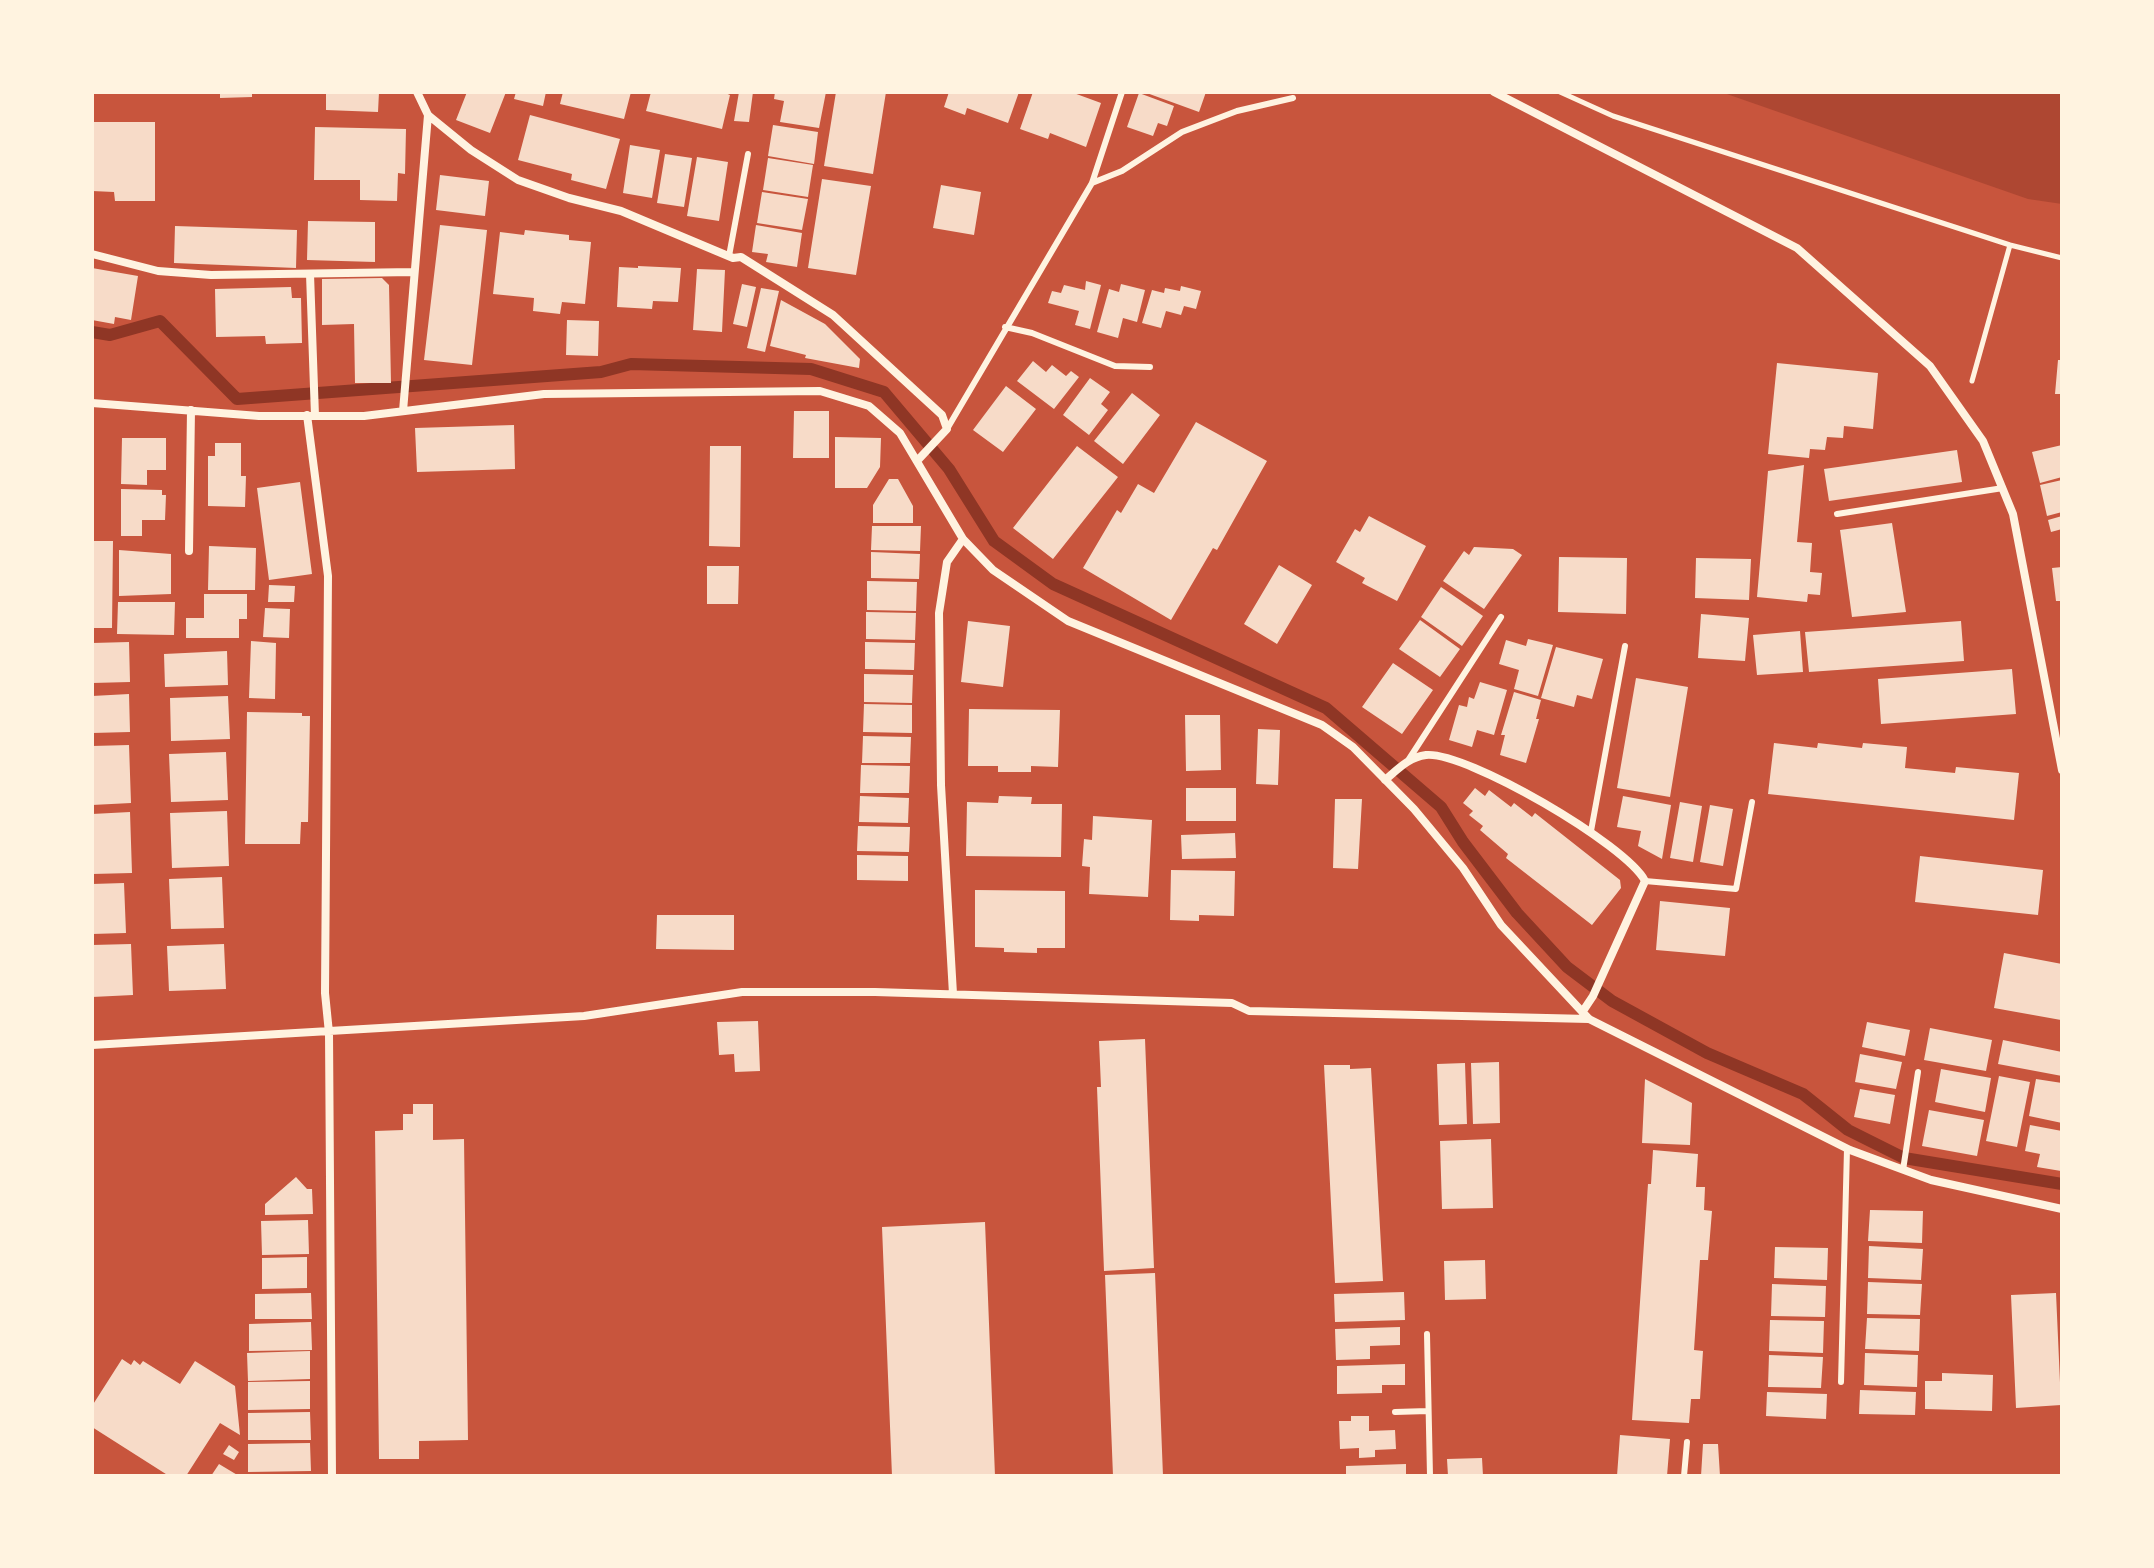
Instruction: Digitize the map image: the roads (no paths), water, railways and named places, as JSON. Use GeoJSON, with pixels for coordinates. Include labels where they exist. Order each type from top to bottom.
{"type":"FeatureCollection","features":[{"type":"Feature","properties":{"kind":"street"},"geometry":{"type":"LineString","coordinates":[[417,92],[428,115],[471,150],[518,180],[569,198],[621,211],[729,256],[741,257],[833,315],[942,415],[947,429],[917,461]]}},
{"type":"Feature","properties":{"kind":"street"},"geometry":{"type":"LineString","coordinates":[[1494,92],[1797,248],[1930,366],[1983,441],[2013,514],[2062,770]]}},
{"type":"Feature","properties":{"kind":"street"},"geometry":{"type":"LineString","coordinates":[[403,411],[428,115]]}},
{"type":"Feature","properties":{"kind":"street"},"geometry":{"type":"LineString","coordinates":[[92,254],[158,271],[253,276],[414,272]]}},
{"type":"Feature","properties":{"kind":"street"},"geometry":{"type":"LineString","coordinates":[[310,274],[311,416],[328,576],[325,993],[329,1033],[332,1476]]}},
{"type":"Feature","properties":{"kind":"street"},"geometry":{"type":"LineString","coordinates":[[92,403],[259,416],[364,416],[544,394],[820,391],[869,406],[900,433],[963,539],[993,570],[1068,621],[1322,725],[1353,747],[1414,809],[1463,868],[1501,925],[1586,1015],[1847,1149],[1931,1180],[2062,1209]]}},
{"type":"Feature","properties":{"kind":"street"},"geometry":{"type":"LineString","coordinates":[[189,551],[191,410]]}},
{"type":"Feature","properties":{"kind":"street"},"geometry":{"type":"LineString","coordinates":[[953,994],[941,797],[939,613],[947,562],[963,539]]}},
{"type":"Feature","properties":{"kind":"street"},"geometry":{"type":"LineString","coordinates":[[1385,780],[1409,759],[1429,754],[1466,766],[1534,797],[1591,831],[1640,870],[1645,881],[1586,1015]]}},
{"type":"Feature","properties":{"kind":"street"},"geometry":{"type":"LineString","coordinates":[[92,1045],[584,1016],[742,992],[953,994],[1232,1003],[1249,1011],[1586,1015]]}},
{"type":"Feature","properties":{"kind":"lane"},"geometry":{"type":"LineString","coordinates":[[947,429],[1092,183],[1122,92]]}},
{"type":"Feature","properties":{"kind":"lane"},"geometry":{"type":"LineString","coordinates":[[1092,183],[1122,171],[1182,132],[1237,111],[1293,98]]}},
{"type":"Feature","properties":{"kind":"lane"},"geometry":{"type":"LineString","coordinates":[[729,256],[748,154]]}},
{"type":"Feature","properties":{"kind":"lane"},"geometry":{"type":"LineString","coordinates":[[1005,327],[1032,333],[1115,366],[1150,367]]}},
{"type":"Feature","properties":{"kind":"lane"},"geometry":{"type":"LineString","coordinates":[[1837,514],[2003,488]]}},
{"type":"Feature","properties":{"kind":"lane"},"geometry":{"type":"LineString","coordinates":[[1409,759],[1501,617]]}},
{"type":"Feature","properties":{"kind":"lane"},"geometry":{"type":"LineString","coordinates":[[1591,831],[1625,646]]}},
{"type":"Feature","properties":{"kind":"lane"},"geometry":{"type":"LineString","coordinates":[[1645,881],[1736,889],[1752,802]]}},
{"type":"Feature","properties":{"kind":"lane"},"geometry":{"type":"LineString","coordinates":[[1903,1170],[1918,1072]]}},
{"type":"Feature","properties":{"kind":"lane"},"geometry":{"type":"LineString","coordinates":[[1841,1382],[1847,1149]]}},
{"type":"Feature","properties":{"kind":"lane"},"geometry":{"type":"LineString","coordinates":[[1427,1334],[1430,1476]]}},
{"type":"Feature","properties":{"kind":"lane"},"geometry":{"type":"LineString","coordinates":[[1395,1412],[1428,1411]]}},
{"type":"Feature","properties":{"kind":"lane"},"geometry":{"type":"LineString","coordinates":[[1684,1476],[1687,1442]]}},
{"type":"Feature","properties":{"kind":"waterway"},"geometry":{"type":"LineString","coordinates":[[92,332],[110,335],[160,321],[237,399],[601,372],[631,364],[811,369],[884,392],[949,469],[994,541],[1053,584],[1326,708],[1441,807],[1463,842],[1517,913],[1567,967],[1612,1001],[1707,1053],[1803,1094],[1848,1130],[1904,1158],[2062,1184]]}}]}
